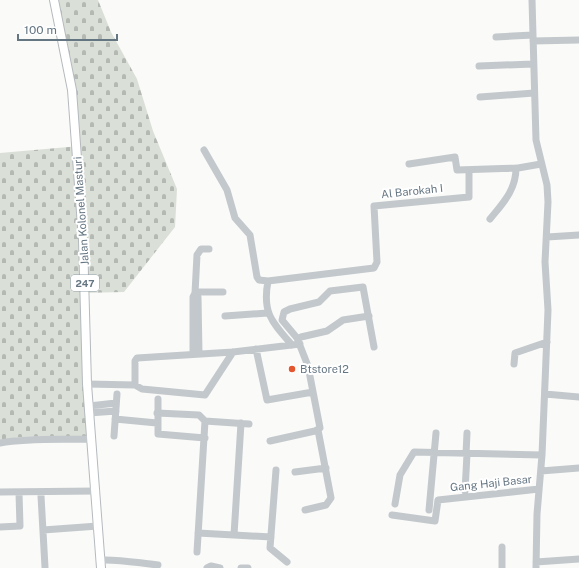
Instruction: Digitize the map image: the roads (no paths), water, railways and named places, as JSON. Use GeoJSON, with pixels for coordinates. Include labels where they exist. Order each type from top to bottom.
{"type":"FeatureCollection","features":[{"type":"Feature","properties":{"kind":"main road","name":"Jalan Kolonel Masturi"},"geometry":{"type":"LineString","coordinates":[[54,0],[72,90],[83,240],[87,384],[96,491],[100,564]]}},
{"type":"Feature","properties":{"kind":"street"},"geometry":{"type":"LineString","coordinates":[[532,0],[537,148],[548,196],[545,262],[548,310],[547,342],[536,565],[579,559]]}},
{"type":"Feature","properties":{"kind":"street"},"geometry":{"type":"LineString","coordinates":[[496,37],[579,40]]}},
{"type":"Feature","properties":{"kind":"street"},"geometry":{"type":"LineString","coordinates":[[479,66],[533,64]]}},
{"type":"Feature","properties":{"kind":"street"},"geometry":{"type":"LineString","coordinates":[[480,97],[534,94]]}},
{"type":"Feature","properties":{"kind":"street"},"geometry":{"type":"LineString","coordinates":[[204,150],[227,190],[235,218],[250,235],[257,277],[259,280],[268,281],[266,292],[268,313],[292,345]]}},
{"type":"Feature","properties":{"kind":"street"},"geometry":{"type":"LineString","coordinates":[[409,164],[455,157],[457,170],[516,168],[541,164]]}},
{"type":"Feature","properties":{"kind":"street"},"geometry":{"type":"LineString","coordinates":[[490,219],[509,195],[516,176],[516,168]]}},
{"type":"Feature","properties":{"kind":"street","name":"Al Barokah I"},"geometry":{"type":"LineString","coordinates":[[268,281],[374,268],[377,262],[374,206],[470,197],[469,170]]}},
{"type":"Feature","properties":{"kind":"street"},"geometry":{"type":"LineString","coordinates":[[547,237],[579,235]]}},
{"type":"Feature","properties":{"kind":"street"},"geometry":{"type":"LineString","coordinates":[[196,354],[195,319],[192,297],[195,293],[197,255],[201,249],[209,249]]}},
{"type":"Feature","properties":{"kind":"street"},"geometry":{"type":"LineString","coordinates":[[305,510],[326,505],[331,498],[318,430],[320,426],[308,366],[301,340],[282,320],[282,316],[290,309],[319,302],[330,291],[363,287],[374,347]]}},
{"type":"Feature","properties":{"kind":"street"},"geometry":{"type":"LineString","coordinates":[[195,293],[223,292]]}},
{"type":"Feature","properties":{"kind":"street"},"geometry":{"type":"LineString","coordinates":[[224,316],[268,313]]}},
{"type":"Feature","properties":{"kind":"street"},"geometry":{"type":"LineString","coordinates":[[135,385],[135,361],[137,358],[233,352],[292,345],[301,340],[327,331],[343,320],[369,316]]}},
{"type":"Feature","properties":{"kind":"street"},"geometry":{"type":"LineString","coordinates":[[514,364],[515,353],[547,342]]}},
{"type":"Feature","properties":{"kind":"street"},"geometry":{"type":"LineString","coordinates":[[256,349],[267,400],[313,392]]}},
{"type":"Feature","properties":{"kind":"street"},"geometry":{"type":"LineString","coordinates":[[87,384],[135,385],[142,389],[204,395],[233,352]]}},
{"type":"Feature","properties":{"kind":"street"},"geometry":{"type":"LineString","coordinates":[[220,353],[228,360]]}},
{"type":"Feature","properties":{"kind":"street"},"geometry":{"type":"LineString","coordinates":[[114,436],[117,394]]}},
{"type":"Feature","properties":{"kind":"street"},"geometry":{"type":"LineString","coordinates":[[545,394],[579,397]]}},
{"type":"Feature","properties":{"kind":"street"},"geometry":{"type":"LineString","coordinates":[[158,399],[157,432],[161,435],[204,438]]}},
{"type":"Feature","properties":{"kind":"street"},"geometry":{"type":"LineString","coordinates":[[89,410],[116,407]]}},
{"type":"Feature","properties":{"kind":"street"},"geometry":{"type":"LineString","coordinates":[[157,413],[199,415],[205,421],[249,424]]}},
{"type":"Feature","properties":{"kind":"street"},"geometry":{"type":"LineString","coordinates":[[115,419],[157,423]]}},
{"type":"Feature","properties":{"kind":"street"},"geometry":{"type":"LineString","coordinates":[[197,552],[205,421]]}},
{"type":"Feature","properties":{"kind":"street"},"geometry":{"type":"LineString","coordinates":[[234,535],[241,424]]}},
{"type":"Feature","properties":{"kind":"street"},"geometry":{"type":"LineString","coordinates":[[270,441],[318,430]]}},
{"type":"Feature","properties":{"kind":"street"},"geometry":{"type":"LineString","coordinates":[[429,510],[436,433]]}},
{"type":"Feature","properties":{"kind":"street"},"geometry":{"type":"LineString","coordinates":[[465,491],[467,433]]}},
{"type":"Feature","properties":{"kind":"street"},"geometry":{"type":"LineString","coordinates":[[0,443],[22,440],[49,441],[91,439]]}},
{"type":"Feature","properties":{"kind":"street"},"geometry":{"type":"LineString","coordinates":[[395,504],[400,475],[413,453],[434,452],[542,455]]}},
{"type":"Feature","properties":{"kind":"street"},"geometry":{"type":"LineString","coordinates":[[295,472],[326,468]]}},
{"type":"Feature","properties":{"kind":"street"},"geometry":{"type":"LineString","coordinates":[[541,471],[579,468]]}},
{"type":"Feature","properties":{"kind":"street"},"geometry":{"type":"LineString","coordinates":[[276,470],[270,549],[287,562]]}},
{"type":"Feature","properties":{"kind":"street","name":"Gang Haji Basar"},"geometry":{"type":"LineString","coordinates":[[392,515],[435,521],[438,500],[539,489]]}},
{"type":"Feature","properties":{"kind":"street"},"geometry":{"type":"LineString","coordinates":[[0,492],[96,491]]}},
{"type":"Feature","properties":{"kind":"street"},"geometry":{"type":"LineString","coordinates":[[0,527],[20,526],[19,493]]}},
{"type":"Feature","properties":{"kind":"street"},"geometry":{"type":"LineString","coordinates":[[41,496],[45,567]]}},
{"type":"Feature","properties":{"kind":"street"},"geometry":{"type":"LineString","coordinates":[[42,530],[82,528],[84,530],[98,528]]}},
{"type":"Feature","properties":{"kind":"street"},"geometry":{"type":"LineString","coordinates":[[198,533],[271,537]]}},
{"type":"Feature","properties":{"kind":"street"},"geometry":{"type":"LineString","coordinates":[[502,547],[502,568]]}},
{"type":"Feature","properties":{"kind":"street"},"geometry":{"type":"LineString","coordinates":[[100,564],[130,560],[135,563],[158,565]]}},
{"type":"Feature","properties":{"kind":"street"},"geometry":{"type":"LineString","coordinates":[[207,568],[211,566],[220,568]]}},
{"type":"Feature","properties":{"kind":"street"},"geometry":{"type":"LineString","coordinates":[[241,568],[248,568]]}},
{"type":"Feature","properties":{"kind":"place","name":"Btstore12"},"geometry":{"type":"Point","coordinates":[292,369]}}]}
